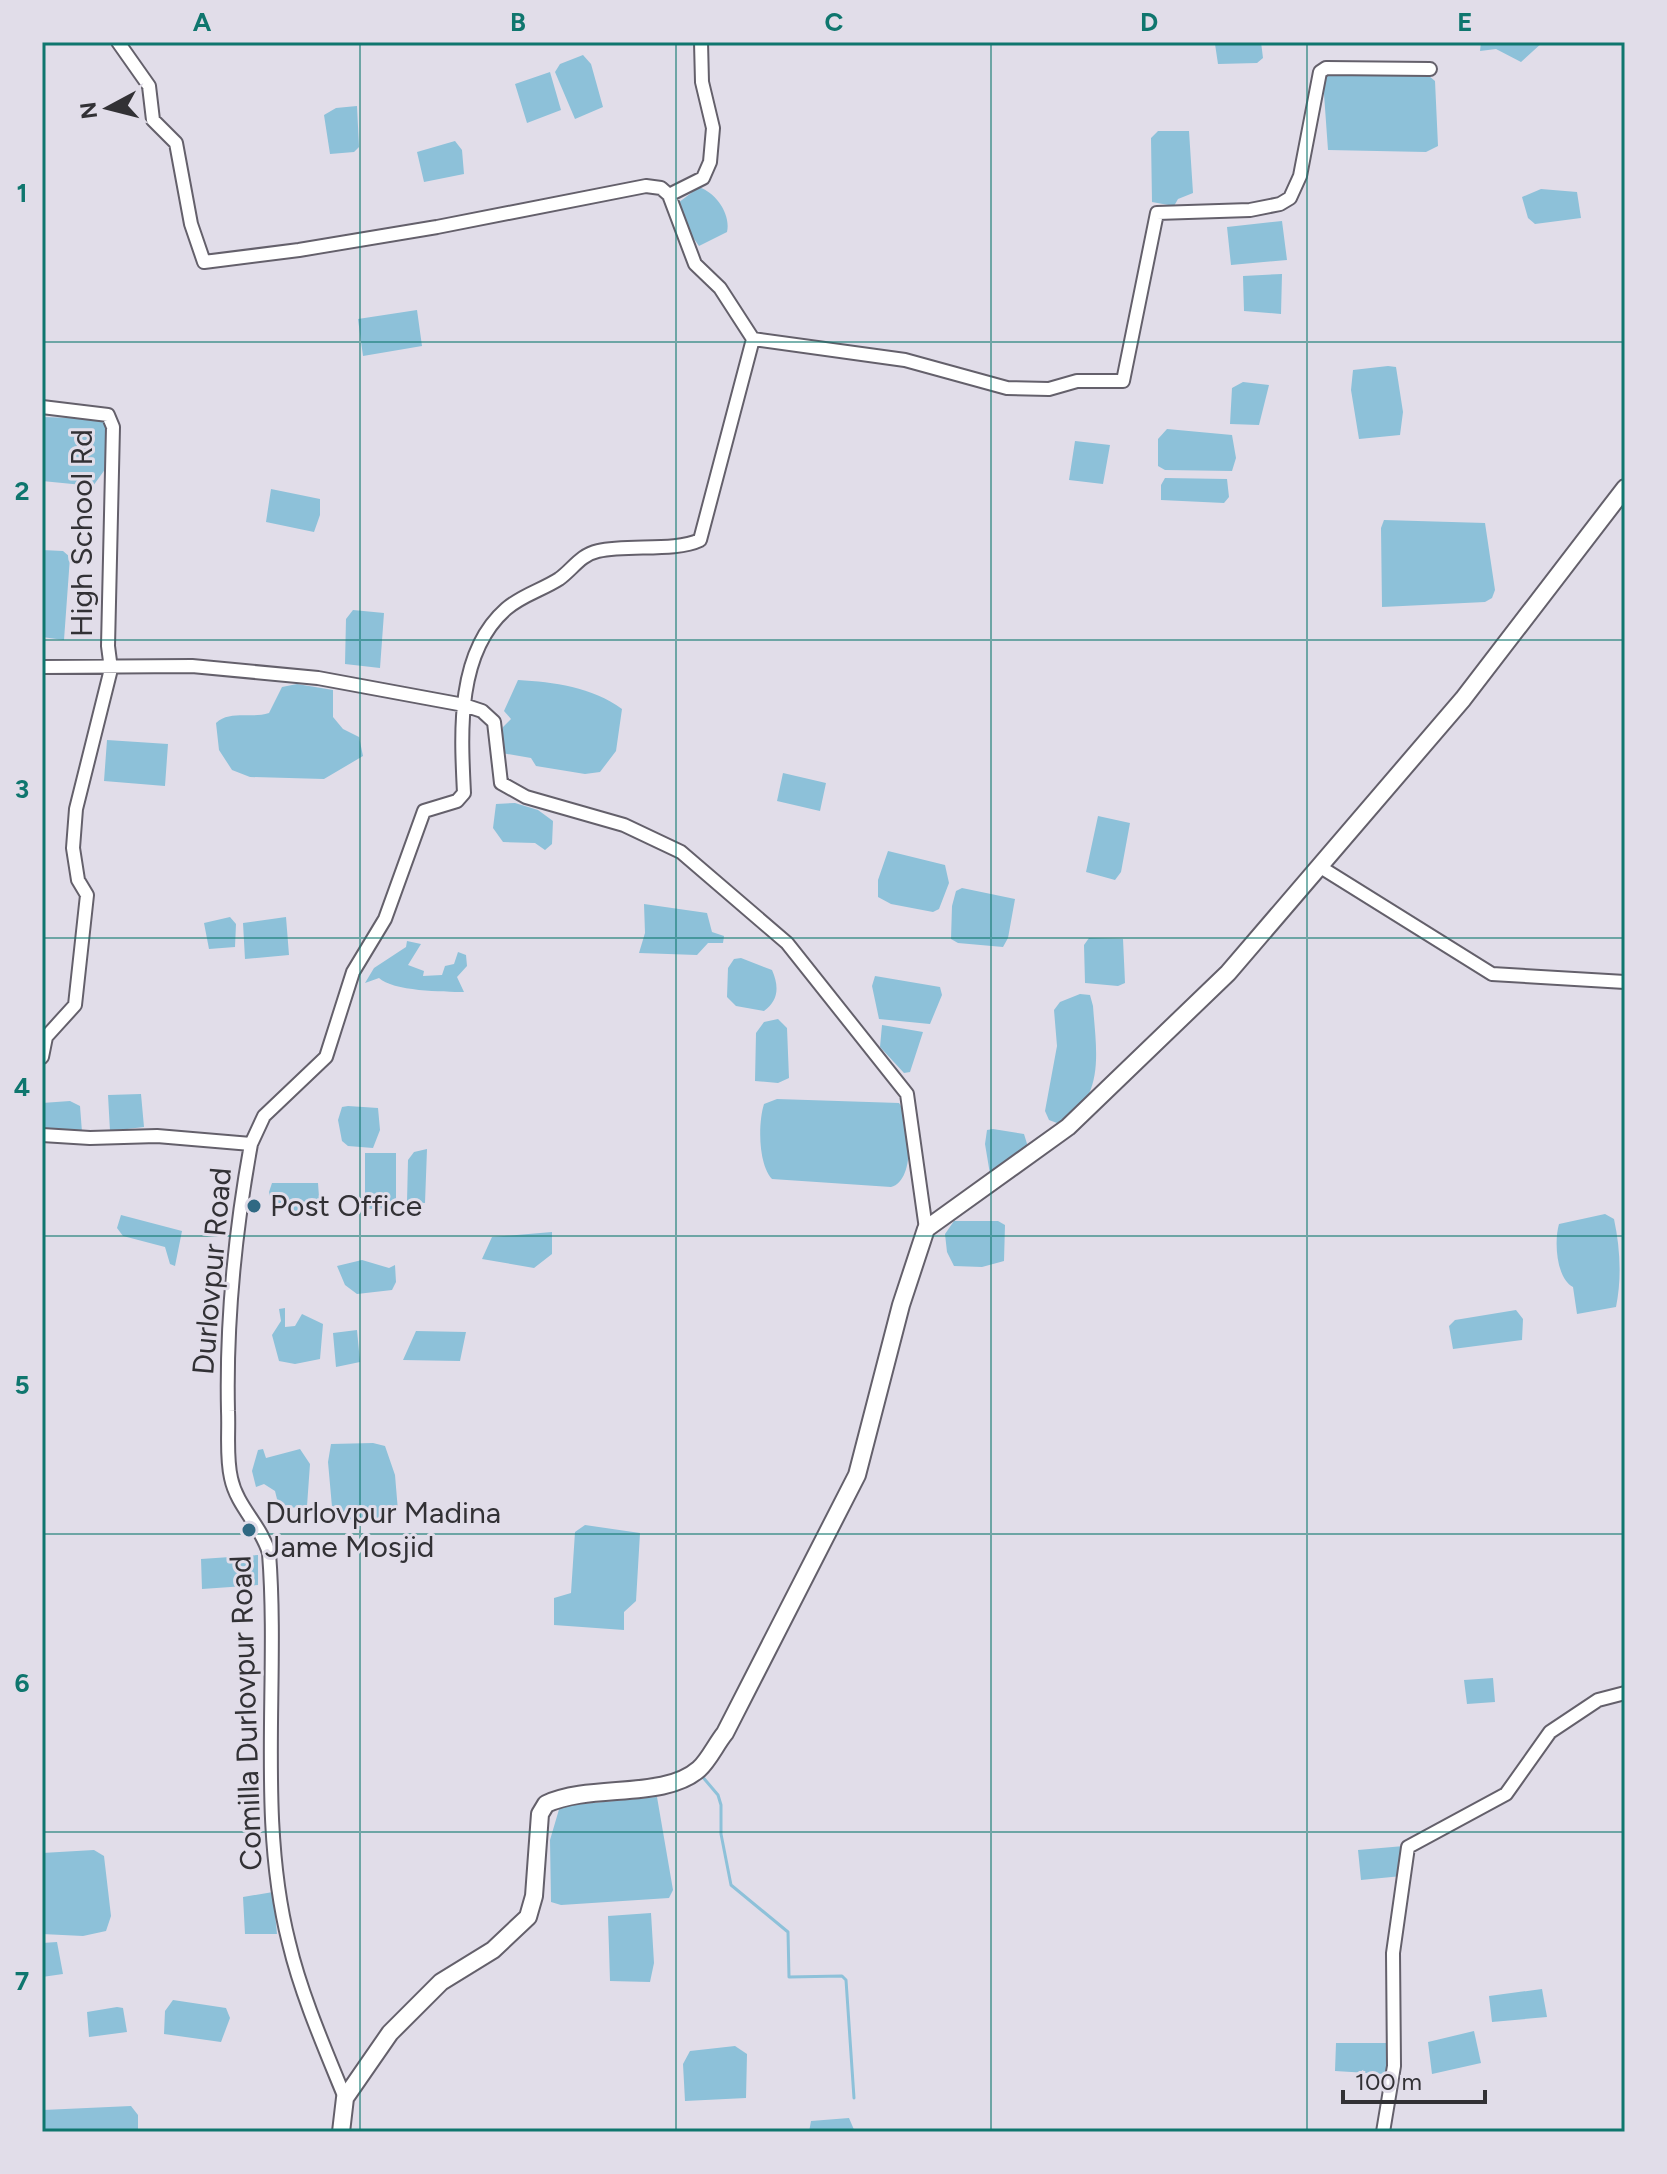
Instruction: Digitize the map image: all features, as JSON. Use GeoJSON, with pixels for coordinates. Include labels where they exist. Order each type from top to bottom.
{"type":"FeatureCollection","features":[{"type":"Feature","properties":{"kind":"main road"},"geometry":{"type":"LineString","coordinates":[[341,2132],[345,2098],[390,2033],[441,1982],[493,1950],[528,1917],[534,1896],[540,1814],[546,1804],[590,1791],[662,1787],[674,1783],[699,1769],[725,1733],[857,1475],[901,1305],[926,1229],[1068,1127],[1228,973],[1322,868],[1463,699],[1625,488]]}},
{"type":"Feature","properties":{"kind":"street"},"geometry":{"type":"LineString","coordinates":[[118,42],[149,86],[153,120],[176,143],[191,224],[204,262],[437,227],[646,186],[661,188],[669,195],[695,264],[720,288],[753,339],[702,537],[689,544],[628,545],[595,551],[580,558],[560,578],[520,599],[499,617],[478,650],[464,705],[464,793],[457,801],[424,811],[385,919],[353,972],[326,1057],[264,1116],[251,1144]]}},
{"type":"Feature","properties":{"kind":"street"},"geometry":{"type":"LineString","coordinates":[[669,195],[703,178],[710,162],[713,128],[702,82],[701,42]]}},
{"type":"Feature","properties":{"kind":"street"},"geometry":{"type":"LineString","coordinates":[[753,339],[905,360],[1007,388],[1049,389],[1077,381],[1123,381],[1157,213],[1250,210],[1280,204],[1290,198],[1300,176],[1320,72],[1326,68],[1430,69]]}},
{"type":"Feature","properties":{"kind":"street","name":"High School Rd"},"geometry":{"type":"LineString","coordinates":[[42,407],[108,415],[113,422],[108,646],[111,669]]}},
{"type":"Feature","properties":{"kind":"street"},"geometry":{"type":"LineString","coordinates":[[42,667],[111,669],[192,666],[318,678],[482,711],[494,722],[501,783],[526,797],[624,825],[681,852],[787,943],[907,1094],[926,1229]]}},
{"type":"Feature","properties":{"kind":"street"},"geometry":{"type":"LineString","coordinates":[[42,1057],[46,1037],[75,1005],[87,895],[78,880],[73,848],[76,809],[111,669]]}},
{"type":"Feature","properties":{"kind":"street"},"geometry":{"type":"LineString","coordinates":[[1322,868],[1492,974],[1625,982]]}},
{"type":"Feature","properties":{"kind":"street","name":"Durlovpur Road"},"geometry":{"type":"LineString","coordinates":[[42,1135],[90,1138],[157,1136],[251,1144],[235,1248],[229,1365],[229,1468]]}},
{"type":"Feature","properties":{"kind":"street","name":"Comilla Durlovpur Road"},"geometry":{"type":"LineString","coordinates":[[229,1468],[234,1493],[261,1533],[269,1553],[270,1736],[277,1855],[289,1944],[345,2098]]}},
{"type":"Feature","properties":{"kind":"street"},"geometry":{"type":"LineString","coordinates":[[1383,2132],[1394,2066],[1393,1953],[1408,1847],[1506,1794],[1550,1732],[1598,1700],[1625,1693]]}},
{"type":"Feature","properties":{"kind":"water"},"geometry":{"type":"Polygon","coordinates":[[[1261,42],[1263,58],[1257,63],[1218,64],[1215,44],[1261,42]]]}},
{"type":"Feature","properties":{"kind":"water"},"geometry":{"type":"Polygon","coordinates":[[[1481,42],[1543,42],[1521,62],[1496,49],[1480,51],[1481,42]]]}},
{"type":"Feature","properties":{"kind":"water"},"geometry":{"type":"Polygon","coordinates":[[[583,55],[591,64],[603,107],[575,119],[555,72],[560,64],[583,55]]]}},
{"type":"Feature","properties":{"kind":"water"},"geometry":{"type":"Polygon","coordinates":[[[550,72],[561,110],[527,123],[515,84],[550,72]]]}},
{"type":"Feature","properties":{"kind":"water"},"geometry":{"type":"Polygon","coordinates":[[[1329,74],[1429,76],[1435,81],[1438,146],[1426,152],[1328,150],[1323,80],[1329,74]]]}},
{"type":"Feature","properties":{"kind":"water"},"geometry":{"type":"Polygon","coordinates":[[[357,106],[359,147],[354,152],[330,154],[324,115],[336,108],[357,106]]]}},
{"type":"Feature","properties":{"kind":"water"},"geometry":{"type":"Polygon","coordinates":[[[1158,131],[1189,131],[1193,193],[1178,199],[1174,206],[1152,202],[1151,138],[1158,131]]]}},
{"type":"Feature","properties":{"kind":"water"},"geometry":{"type":"Polygon","coordinates":[[[455,141],[462,150],[464,174],[424,182],[417,152],[455,141]]]}},
{"type":"Feature","properties":{"kind":"water"},"geometry":{"type":"Polygon","coordinates":[[[699,187],[721,205],[728,225],[727,232],[699,246],[685,226],[678,203],[699,187]]]}},
{"type":"Feature","properties":{"kind":"water"},"geometry":{"type":"Polygon","coordinates":[[[1541,189],[1577,192],[1581,218],[1535,224],[1528,218],[1522,197],[1541,189]]]}},
{"type":"Feature","properties":{"kind":"water"},"geometry":{"type":"Polygon","coordinates":[[[1282,221],[1287,260],[1231,265],[1227,227],[1282,221]]]}},
{"type":"Feature","properties":{"kind":"water"},"geometry":{"type":"Polygon","coordinates":[[[1282,274],[1281,314],[1244,311],[1243,276],[1282,274]]]}},
{"type":"Feature","properties":{"kind":"water"},"geometry":{"type":"Polygon","coordinates":[[[417,310],[422,346],[363,356],[358,319],[417,310]]]}},
{"type":"Feature","properties":{"kind":"water"},"geometry":{"type":"Polygon","coordinates":[[[1396,367],[1403,412],[1400,435],[1359,439],[1351,390],[1353,370],[1396,367]]]}},
{"type":"Feature","properties":{"kind":"water"},"geometry":{"type":"Polygon","coordinates":[[[1243,382],[1269,385],[1259,425],[1230,424],[1232,388],[1243,382]]]}},
{"type":"Feature","properties":{"kind":"water"},"geometry":{"type":"Polygon","coordinates":[[[42,417],[107,419],[106,468],[93,486],[42,481],[42,417]]]}},
{"type":"Feature","properties":{"kind":"water"},"geometry":{"type":"Polygon","coordinates":[[[1167,429],[1232,435],[1236,458],[1232,471],[1165,470],[1158,466],[1158,439],[1167,429]]]}},
{"type":"Feature","properties":{"kind":"water"},"geometry":{"type":"Polygon","coordinates":[[[1075,441],[1110,445],[1103,484],[1069,480],[1075,441]]]}},
{"type":"Feature","properties":{"kind":"water"},"geometry":{"type":"Polygon","coordinates":[[[1165,478],[1227,479],[1229,497],[1224,503],[1161,500],[1161,485],[1165,478]]]}},
{"type":"Feature","properties":{"kind":"water"},"geometry":{"type":"Polygon","coordinates":[[[271,489],[320,499],[320,515],[314,532],[266,522],[271,489]]]}},
{"type":"Feature","properties":{"kind":"water"},"geometry":{"type":"Polygon","coordinates":[[[1384,520],[1485,523],[1495,590],[1492,598],[1485,602],[1382,607],[1381,528],[1384,520]]]}},
{"type":"Feature","properties":{"kind":"water"},"geometry":{"type":"Polygon","coordinates":[[[42,550],[63,551],[70,557],[64,640],[42,637],[42,550]]]}},
{"type":"Feature","properties":{"kind":"water"},"geometry":{"type":"Polygon","coordinates":[[[353,610],[384,613],[380,668],[345,664],[346,619],[353,610]]]}},
{"type":"Feature","properties":{"kind":"water"},"geometry":{"type":"Polygon","coordinates":[[[518,680],[572,687],[598,695],[622,709],[616,751],[600,772],[585,774],[536,766],[531,758],[502,753],[503,727],[511,719],[504,711],[518,680]]]}},
{"type":"Feature","properties":{"kind":"water"},"geometry":{"type":"Polygon","coordinates":[[[297,684],[333,690],[333,717],[343,729],[359,737],[363,756],[324,779],[250,777],[232,770],[219,750],[216,723],[228,717],[269,713],[282,687],[297,684]]]}},
{"type":"Feature","properties":{"kind":"water"},"geometry":{"type":"Polygon","coordinates":[[[107,740],[168,744],[165,786],[104,781],[107,740]]]}},
{"type":"Feature","properties":{"kind":"water"},"geometry":{"type":"Polygon","coordinates":[[[783,773],[826,783],[820,811],[777,801],[783,773]]]}},
{"type":"Feature","properties":{"kind":"water"},"geometry":{"type":"Polygon","coordinates":[[[515,803],[538,810],[553,821],[552,844],[545,850],[535,843],[503,842],[493,828],[496,804],[515,803]]]}},
{"type":"Feature","properties":{"kind":"water"},"geometry":{"type":"Polygon","coordinates":[[[1098,816],[1130,823],[1121,872],[1115,880],[1086,872],[1098,816]]]}},
{"type":"Feature","properties":{"kind":"water"},"geometry":{"type":"Polygon","coordinates":[[[888,851],[945,865],[949,883],[939,909],[933,912],[891,904],[878,897],[878,880],[888,851]]]}},
{"type":"Feature","properties":{"kind":"water"},"geometry":{"type":"Polygon","coordinates":[[[962,888],[1015,899],[1008,938],[1003,947],[958,943],[951,939],[952,906],[956,891],[962,888]]]}},
{"type":"Feature","properties":{"kind":"water"},"geometry":{"type":"Polygon","coordinates":[[[644,904],[707,913],[712,932],[724,936],[723,943],[708,943],[697,955],[639,953],[645,933],[644,904]]]}},
{"type":"Feature","properties":{"kind":"water"},"geometry":{"type":"Polygon","coordinates":[[[230,917],[236,924],[235,947],[209,949],[204,923],[230,917]]]}},
{"type":"Feature","properties":{"kind":"water"},"geometry":{"type":"Polygon","coordinates":[[[286,917],[289,955],[245,959],[243,923],[286,917]]]}},
{"type":"Feature","properties":{"kind":"water"},"geometry":{"type":"Polygon","coordinates":[[[1089,938],[1123,939],[1125,983],[1118,986],[1085,983],[1084,945],[1089,938]]]}},
{"type":"Feature","properties":{"kind":"water"},"geometry":{"type":"Polygon","coordinates":[[[407,941],[421,944],[408,965],[424,971],[423,976],[442,975],[445,966],[454,964],[458,952],[466,955],[467,966],[457,977],[464,992],[406,988],[379,978],[365,983],[374,968],[406,947],[407,941]]]}},
{"type":"Feature","properties":{"kind":"water"},"geometry":{"type":"Polygon","coordinates":[[[741,958],[772,970],[776,992],[773,1002],[764,1011],[736,1006],[727,997],[728,968],[734,959],[741,958]]]}},
{"type":"Feature","properties":{"kind":"water"},"geometry":{"type":"Polygon","coordinates":[[[875,976],[940,987],[942,995],[930,1024],[879,1019],[872,986],[875,976]]]}},
{"type":"Feature","properties":{"kind":"water"},"geometry":{"type":"Polygon","coordinates":[[[1080,994],[1090,995],[1093,1006],[1095,1073],[1084,1102],[1073,1114],[1057,1123],[1049,1120],[1045,1111],[1057,1046],[1054,1010],[1060,1002],[1080,994]]]}},
{"type":"Feature","properties":{"kind":"water"},"geometry":{"type":"Polygon","coordinates":[[[778,1019],[787,1028],[789,1078],[778,1083],[755,1081],[756,1033],[764,1022],[778,1019]]]}},
{"type":"Feature","properties":{"kind":"water"},"geometry":{"type":"Polygon","coordinates":[[[882,1025],[923,1032],[910,1072],[904,1073],[880,1047],[882,1025]]]}},
{"type":"Feature","properties":{"kind":"water"},"geometry":{"type":"Polygon","coordinates":[[[141,1094],[144,1127],[110,1131],[108,1095],[141,1094]]]}},
{"type":"Feature","properties":{"kind":"water"},"geometry":{"type":"Polygon","coordinates":[[[777,1099],[899,1103],[906,1122],[909,1149],[908,1162],[899,1182],[891,1187],[772,1179],[762,1154],[761,1122],[764,1104],[777,1099]]]}},
{"type":"Feature","properties":{"kind":"water"},"geometry":{"type":"Polygon","coordinates":[[[70,1101],[80,1106],[82,1132],[42,1132],[42,1103],[70,1101]]]}},
{"type":"Feature","properties":{"kind":"water"},"geometry":{"type":"Polygon","coordinates":[[[342,1107],[378,1108],[380,1130],[373,1148],[348,1146],[342,1141],[338,1120],[342,1107]]]}},
{"type":"Feature","properties":{"kind":"water"},"geometry":{"type":"Polygon","coordinates":[[[987,1130],[1024,1134],[1028,1147],[990,1174],[985,1144],[987,1130]]]}},
{"type":"Feature","properties":{"kind":"water"},"geometry":{"type":"Polygon","coordinates":[[[427,1149],[425,1203],[407,1202],[408,1160],[414,1152],[427,1149]]]}},
{"type":"Feature","properties":{"kind":"water"},"geometry":{"type":"Polygon","coordinates":[[[365,1153],[396,1153],[396,1208],[365,1209],[365,1153]]]}},
{"type":"Feature","properties":{"kind":"water"},"geometry":{"type":"Polygon","coordinates":[[[272,1183],[318,1183],[320,1211],[311,1215],[273,1208],[269,1192],[272,1183]]]}},
{"type":"Feature","properties":{"kind":"water"},"geometry":{"type":"Polygon","coordinates":[[[1605,1214],[1614,1219],[1618,1240],[1620,1274],[1616,1307],[1577,1314],[1573,1287],[1563,1276],[1558,1258],[1559,1224],[1605,1214]]]}},
{"type":"Feature","properties":{"kind":"water"},"geometry":{"type":"Polygon","coordinates":[[[121,1215],[182,1231],[175,1266],[170,1264],[165,1247],[123,1236],[117,1228],[121,1215]]]}},
{"type":"Feature","properties":{"kind":"water"},"geometry":{"type":"Polygon","coordinates":[[[954,1221],[998,1221],[1005,1225],[1004,1261],[982,1267],[954,1266],[947,1252],[945,1234],[954,1221]]]}},
{"type":"Feature","properties":{"kind":"water"},"geometry":{"type":"Polygon","coordinates":[[[552,1232],[552,1254],[534,1268],[482,1259],[492,1237],[552,1232]]]}},
{"type":"Feature","properties":{"kind":"water"},"geometry":{"type":"Polygon","coordinates":[[[362,1260],[389,1268],[395,1265],[396,1282],[392,1290],[357,1294],[345,1285],[337,1266],[362,1260]]]}},
{"type":"Feature","properties":{"kind":"water"},"geometry":{"type":"Polygon","coordinates":[[[285,1308],[285,1327],[295,1326],[302,1314],[323,1324],[320,1359],[295,1364],[279,1361],[272,1335],[281,1321],[279,1309],[285,1308]]]}},
{"type":"Feature","properties":{"kind":"water"},"geometry":{"type":"Polygon","coordinates":[[[1516,1310],[1523,1319],[1522,1340],[1453,1349],[1449,1326],[1455,1320],[1516,1310]]]}},
{"type":"Feature","properties":{"kind":"water"},"geometry":{"type":"Polygon","coordinates":[[[357,1330],[360,1362],[336,1367],[333,1333],[357,1330]]]}},
{"type":"Feature","properties":{"kind":"water"},"geometry":{"type":"Polygon","coordinates":[[[416,1331],[466,1332],[460,1361],[403,1360],[416,1331]]]}},
{"type":"Feature","properties":{"kind":"water"},"geometry":{"type":"Polygon","coordinates":[[[373,1443],[385,1446],[395,1475],[398,1511],[377,1518],[336,1520],[333,1518],[328,1462],[331,1444],[373,1443]]]}},
{"type":"Feature","properties":{"kind":"water"},"geometry":{"type":"Polygon","coordinates":[[[263,1449],[266,1458],[300,1449],[310,1464],[307,1506],[289,1508],[278,1503],[275,1491],[264,1484],[256,1487],[252,1471],[258,1450],[263,1449]]]}},
{"type":"Feature","properties":{"kind":"water"},"geometry":{"type":"Polygon","coordinates":[[[585,1525],[640,1533],[636,1601],[624,1612],[624,1630],[554,1625],[554,1598],[571,1593],[575,1532],[585,1525]]]}},
{"type":"Feature","properties":{"kind":"water"},"geometry":{"type":"Polygon","coordinates":[[[258,1555],[258,1585],[202,1589],[201,1559],[258,1555]]]}},
{"type":"Feature","properties":{"kind":"water"},"geometry":{"type":"Polygon","coordinates":[[[1493,1678],[1495,1702],[1467,1704],[1464,1680],[1493,1678]]]}},
{"type":"Feature","properties":{"kind":"water"},"geometry":{"type":"Polygon","coordinates":[[[657,1797],[673,1890],[669,1898],[561,1905],[551,1902],[550,1840],[560,1806],[657,1797]]]}},
{"type":"Feature","properties":{"kind":"water"},"geometry":{"type":"Polygon","coordinates":[[[1404,1846],[1402,1876],[1361,1880],[1358,1850],[1404,1846]]]}},
{"type":"Feature","properties":{"kind":"water"},"geometry":{"type":"Polygon","coordinates":[[[94,1850],[104,1856],[111,1916],[106,1931],[83,1936],[42,1934],[42,1853],[94,1850]]]}},
{"type":"Feature","properties":{"kind":"water"},"geometry":{"type":"Polygon","coordinates":[[[273,1892],[277,1934],[245,1934],[243,1897],[273,1892]]]}},
{"type":"Feature","properties":{"kind":"water"},"geometry":{"type":"Polygon","coordinates":[[[651,1913],[654,1963],[650,1982],[610,1981],[608,1916],[651,1913]]]}},
{"type":"Feature","properties":{"kind":"water"},"geometry":{"type":"Polygon","coordinates":[[[57,1942],[63,1974],[42,1977],[42,1943],[57,1942]]]}},
{"type":"Feature","properties":{"kind":"water"},"geometry":{"type":"Polygon","coordinates":[[[1542,1989],[1547,2017],[1492,2022],[1489,1996],[1542,1989]]]}},
{"type":"Feature","properties":{"kind":"water"},"geometry":{"type":"Polygon","coordinates":[[[173,2000],[226,2008],[230,2018],[221,2042],[164,2034],[165,2011],[173,2000]]]}},
{"type":"Feature","properties":{"kind":"water"},"geometry":{"type":"Polygon","coordinates":[[[123,2008],[127,2032],[89,2037],[87,2012],[123,2008]]]}},
{"type":"Feature","properties":{"kind":"water"},"geometry":{"type":"Polygon","coordinates":[[[1474,2031],[1481,2063],[1432,2074],[1428,2042],[1474,2031]]]}},
{"type":"Feature","properties":{"kind":"water"},"geometry":{"type":"Polygon","coordinates":[[[1336,2043],[1386,2043],[1389,2047],[1388,2070],[1384,2074],[1335,2071],[1336,2043]]]}},
{"type":"Feature","properties":{"kind":"water"},"geometry":{"type":"Polygon","coordinates":[[[735,2046],[747,2054],[746,2098],[685,2101],[683,2064],[690,2051],[735,2046]]]}},
{"type":"Feature","properties":{"kind":"water"},"geometry":{"type":"Polygon","coordinates":[[[131,2106],[138,2115],[138,2132],[42,2132],[43,2110],[131,2106]]]}},
{"type":"Feature","properties":{"kind":"water"},"geometry":{"type":"Polygon","coordinates":[[[849,2118],[855,2132],[809,2132],[811,2121],[849,2118]]]}},
{"type":"Feature","properties":{"kind":"waterway"},"geometry":{"type":"LineString","coordinates":[[701,1775],[718,1795],[721,1805],[721,1834],[731,1885],[788,1932],[789,1977],[842,1976],[846,1980],[854,2098]]}},
{"type":"Feature","properties":{"kind":"place","name":"Post Office"},"geometry":{"type":"Point","coordinates":[254,1206]}},
{"type":"Feature","properties":{"kind":"place","name":"Durlovpur Madina Jame Mosjid"},"geometry":{"type":"Point","coordinates":[249,1530]}}]}
